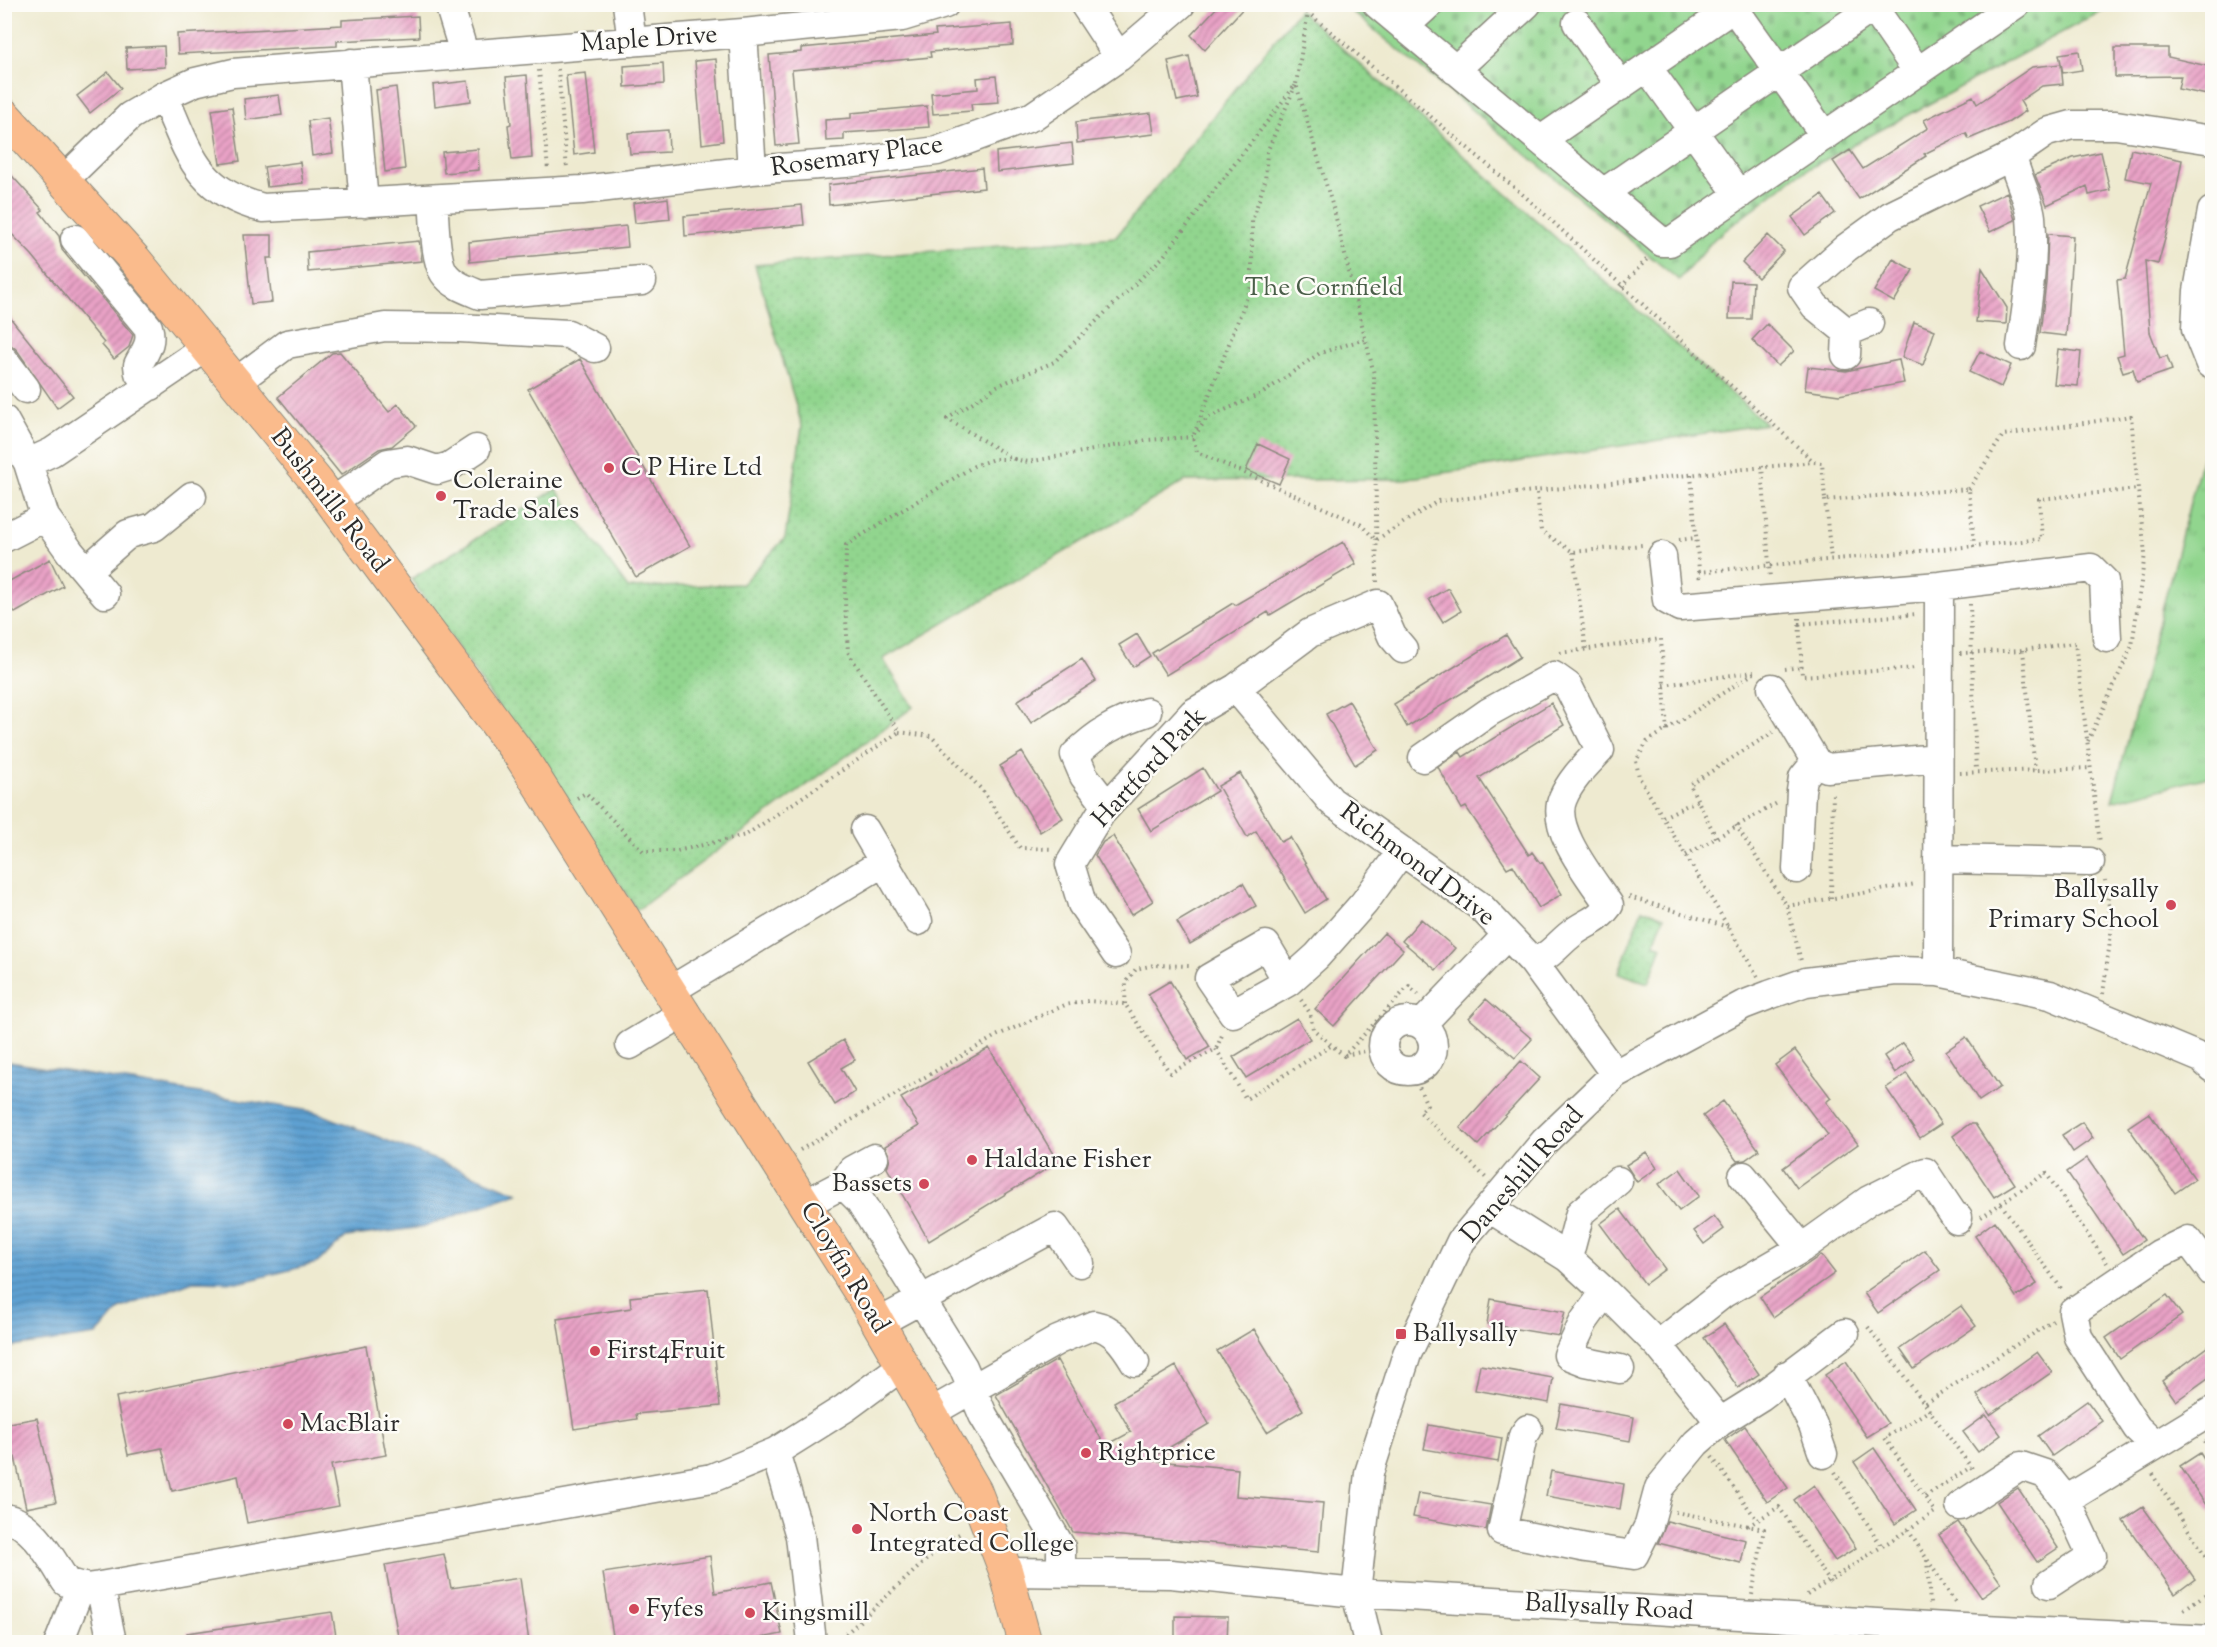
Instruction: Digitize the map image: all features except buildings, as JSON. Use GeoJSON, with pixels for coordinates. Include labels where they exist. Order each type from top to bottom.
{"type":"FeatureCollection","features":[{"type":"Feature","properties":{"kind":"main road","name":"Bushmills Road"},"geometry":{"type":"LineString","coordinates":[[4,115],[64,180],[207,347],[332,502],[522,758],[622,913]]}},
{"type":"Feature","properties":{"kind":"main road","name":"Cloyfin Road"},"geometry":{"type":"LineString","coordinates":[[622,913],[878,1323],[975,1491],[1006,1572],[1025,1642]]}},
{"type":"Feature","properties":{"kind":"street"},"geometry":{"type":"LineString","coordinates":[[449,4],[464,53]]}},
{"type":"Feature","properties":{"kind":"street"},"geometry":{"type":"LineString","coordinates":[[627,4],[632,42]]}},
{"type":"Feature","properties":{"kind":"street","name":"Maple Drive"},"geometry":{"type":"LineString","coordinates":[[164,96],[195,82],[233,73],[464,53],[743,33],[902,17],[945,4]]}},
{"type":"Feature","properties":{"kind":"street"},"geometry":{"type":"LineString","coordinates":[[1084,4],[1119,57]]}},
{"type":"Feature","properties":{"kind":"street","name":"Rosemary Place"},"geometry":{"type":"LineString","coordinates":[[164,96],[193,162],[217,189],[237,201],[263,208],[559,191],[752,170],[846,163],[936,151],[1033,116],[1119,57],[1180,4]]}},
{"type":"Feature","properties":{"kind":"street"},"geometry":{"type":"LineString","coordinates":[[1377,4],[1662,242],[1670,242],[2014,5]]}},
{"type":"Feature","properties":{"kind":"street"},"geometry":{"type":"LineString","coordinates":[[1404,27],[1429,4]]}},
{"type":"Feature","properties":{"kind":"street"},"geometry":{"type":"LineString","coordinates":[[1541,141],[1735,6],[1825,136]]}},
{"type":"Feature","properties":{"kind":"street"},"geometry":{"type":"LineString","coordinates":[[1604,193],[1874,6],[1918,72]]}},
{"type":"Feature","properties":{"kind":"street"},"geometry":{"type":"LineString","coordinates":[[1455,70],[1518,7]]}},
{"type":"Feature","properties":{"kind":"street"},"geometry":{"type":"LineString","coordinates":[[1577,23],[1621,86]]}},
{"type":"Feature","properties":{"kind":"street","name":"Maple Drive"},"geometry":{"type":"LineString","coordinates":[[743,33],[747,102]]}},
{"type":"Feature","properties":{"kind":"street"},"geometry":{"type":"LineString","coordinates":[[351,63],[364,203]]}},
{"type":"Feature","properties":{"kind":"street"},"geometry":{"type":"LineString","coordinates":[[1647,67],[1739,195]]}},
{"type":"Feature","properties":{"kind":"street"},"geometry":{"type":"LineString","coordinates":[[64,180],[130,116],[164,96]]}},
{"type":"Feature","properties":{"kind":"street","name":"Rosemary Place"},"geometry":{"type":"LineString","coordinates":[[747,102],[752,170]]}},
{"type":"Feature","properties":{"kind":"street"},"geometry":{"type":"LineString","coordinates":[[1854,337],[1815,306],[1793,296],[1845,248],[1890,216],[2012,156],[2047,132],[2072,125],[2116,125],[2212,140]]}},
{"type":"Feature","properties":{"kind":"street"},"geometry":{"type":"LineString","coordinates":[[2012,156],[2016,176],[2031,215],[2031,272],[2021,346]]}},
{"type":"Feature","properties":{"kind":"street"},"geometry":{"type":"LineString","coordinates":[[433,199],[439,261],[444,274],[460,287],[480,295],[642,281]]}},
{"type":"Feature","properties":{"kind":"street"},"geometry":{"type":"LineString","coordinates":[[2210,364],[2196,329],[2198,291],[2212,211]]}},
{"type":"Feature","properties":{"kind":"street"},"geometry":{"type":"LineString","coordinates":[[75,239],[148,327],[151,337],[149,347],[138,365],[139,373],[151,386]]}},
{"type":"Feature","properties":{"kind":"street"},"geometry":{"type":"LineString","coordinates":[[236,382],[287,344],[385,327],[460,327],[568,334],[596,348]]}},
{"type":"Feature","properties":{"kind":"street"},"geometry":{"type":"LineString","coordinates":[[28,463],[52,452],[207,347]]}},
{"type":"Feature","properties":{"kind":"street"},"geometry":{"type":"LineString","coordinates":[[4,360],[26,389]]}},
{"type":"Feature","properties":{"kind":"street"},"geometry":{"type":"LineString","coordinates":[[4,420],[28,463],[45,516],[105,594]]}},
{"type":"Feature","properties":{"kind":"street"},"geometry":{"type":"LineString","coordinates":[[332,502],[388,463],[407,460],[437,470],[450,466],[476,449]]}},
{"type":"Feature","properties":{"kind":"street"},"geometry":{"type":"LineString","coordinates":[[86,571],[128,534],[154,527],[192,496]]}},
{"type":"Feature","properties":{"kind":"street"},"geometry":{"type":"LineString","coordinates":[[4,538],[45,516]]}},
{"type":"Feature","properties":{"kind":"street"},"geometry":{"type":"LineString","coordinates":[[1662,547],[1666,600],[1680,607],[1701,605],[1789,607],[1939,599],[1969,583],[2091,568],[2104,581],[2107,638]]}},
{"type":"Feature","properties":{"kind":"street"},"geometry":{"type":"LineString","coordinates":[[1938,972],[1939,599]]}},
{"type":"Feature","properties":{"kind":"street"},"geometry":{"type":"LineString","coordinates":[[1378,604],[1392,636],[1403,649]]}},
{"type":"Feature","properties":{"kind":"street","name":"Hartford Park"},"geometry":{"type":"LineString","coordinates":[[1116,954],[1082,904],[1070,864],[1107,806],[1193,713],[1236,687],[1310,633],[1378,604]]}},
{"type":"Feature","properties":{"kind":"street"},"geometry":{"type":"LineString","coordinates":[[1768,675],[1792,721],[1825,765]]}},
{"type":"Feature","properties":{"kind":"street"},"geometry":{"type":"LineString","coordinates":[[1423,758],[1489,712],[1554,676],[1568,686],[1600,750],[1573,780],[1562,800],[1559,823],[1608,905],[1599,918],[1572,933],[1545,959],[1533,962]]}},
{"type":"Feature","properties":{"kind":"street","name":"Richmond Drive"},"geometry":{"type":"LineString","coordinates":[[1236,687],[1331,801],[1481,907],[1533,962],[1616,1074]]}},
{"type":"Feature","properties":{"kind":"street"},"geometry":{"type":"LineString","coordinates":[[1107,806],[1084,776],[1075,755],[1095,735],[1115,723],[1147,712]]}},
{"type":"Feature","properties":{"kind":"street"},"geometry":{"type":"LineString","coordinates":[[1797,869],[1803,778],[1825,765],[1938,766]]}},
{"type":"Feature","properties":{"kind":"street"},"geometry":{"type":"LineString","coordinates":[[865,830],[918,921]]}},
{"type":"Feature","properties":{"kind":"street"},"geometry":{"type":"LineString","coordinates":[[1288,982],[1266,945],[1209,978],[1233,1013],[1288,982],[1317,956],[1364,903],[1401,852]]}},
{"type":"Feature","properties":{"kind":"street"},"geometry":{"type":"LineString","coordinates":[[1938,872],[2098,861]]}},
{"type":"Feature","properties":{"kind":"street"},"geometry":{"type":"LineString","coordinates":[[630,1045],[678,1001],[884,862]]}},
{"type":"Feature","properties":{"kind":"street"},"geometry":{"type":"LineString","coordinates":[[1429,1017],[1432,1055],[1420,1068],[1412,1071],[1396,1068],[1389,1063],[1382,1048],[1386,1033],[1391,1026],[1406,1020],[1429,1017],[1508,935]]}},
{"type":"Feature","properties":{"kind":"street","name":"Daneshill Road"},"geometry":{"type":"LineString","coordinates":[[1368,1642],[1356,1593],[1369,1473],[1407,1354],[1461,1241],[1545,1141],[1616,1074],[1743,1005],[1769,995],[1806,982],[1895,971],[1938,972],[2050,995],[2200,1058],[2212,1068]]}},
{"type":"Feature","properties":{"kind":"street"},"geometry":{"type":"LineString","coordinates":[[805,1204],[843,1184],[852,1170],[874,1158]]}},
{"type":"Feature","properties":{"kind":"street"},"geometry":{"type":"LineString","coordinates":[[1658,1346],[1724,1293],[1802,1248],[1869,1200],[1924,1172],[1957,1218]]}},
{"type":"Feature","properties":{"kind":"street"},"geometry":{"type":"LineString","coordinates":[[1743,1176],[1802,1248]]}},
{"type":"Feature","properties":{"kind":"street"},"geometry":{"type":"LineString","coordinates":[[1568,1258],[1580,1213],[1618,1181]]}},
{"type":"Feature","properties":{"kind":"street"},"geometry":{"type":"LineString","coordinates":[[843,1184],[860,1201],[963,1367],[983,1415],[1061,1547],[1061,1572]]}},
{"type":"Feature","properties":{"kind":"street"},"geometry":{"type":"LineString","coordinates":[[1495,1201],[1568,1258],[1658,1346],[1710,1431]]}},
{"type":"Feature","properties":{"kind":"street"},"geometry":{"type":"LineString","coordinates":[[878,1323],[1054,1227],[1080,1263]]}},
{"type":"Feature","properties":{"kind":"street"},"geometry":{"type":"LineString","coordinates":[[2147,1450],[2137,1428],[2078,1337],[2074,1311],[2159,1254],[2188,1240],[2212,1272]]}},
{"type":"Feature","properties":{"kind":"street"},"geometry":{"type":"LineString","coordinates":[[1605,1292],[1584,1321],[1568,1355],[1620,1370]]}},
{"type":"Feature","properties":{"kind":"street"},"geometry":{"type":"LineString","coordinates":[[930,1413],[1058,1340],[1094,1324],[1102,1326],[1116,1336],[1135,1362]]}},
{"type":"Feature","properties":{"kind":"street"},"geometry":{"type":"LineString","coordinates":[[1528,1429],[1523,1436],[1502,1531],[1634,1555],[1659,1488],[1710,1431],[1760,1397],[1845,1333]]}},
{"type":"Feature","properties":{"kind":"street"},"geometry":{"type":"LineString","coordinates":[[4,1518],[16,1519],[44,1547],[66,1582],[91,1586],[712,1478],[775,1452],[845,1408],[902,1366]]}},
{"type":"Feature","properties":{"kind":"street"},"geometry":{"type":"LineString","coordinates":[[1787,1375],[1813,1425],[1823,1454]]}},
{"type":"Feature","properties":{"kind":"street"},"geometry":{"type":"LineString","coordinates":[[2066,1500],[2212,1411]]}},
{"type":"Feature","properties":{"kind":"street"},"geometry":{"type":"LineString","coordinates":[[775,1452],[800,1536],[812,1642]]}},
{"type":"Feature","properties":{"kind":"street"},"geometry":{"type":"LineString","coordinates":[[1960,1506],[1979,1478],[2021,1466],[2045,1474],[2066,1500],[2092,1556],[2049,1584]]}},
{"type":"Feature","properties":{"kind":"street","name":"Ballysally Road"},"geometry":{"type":"LineString","coordinates":[[1006,1572],[1171,1574],[1356,1593],[2212,1640]]}},
{"type":"Feature","properties":{"kind":"street"},"geometry":{"type":"LineString","coordinates":[[59,1642],[91,1586]]}},
{"type":"Feature","properties":{"kind":"street"},"geometry":{"type":"LineString","coordinates":[[91,1586],[112,1642]]}},
{"type":"Feature","properties":{"kind":"path"},"geometry":{"type":"LineString","coordinates":[[1298,4],[1529,201],[1813,462]]}},
{"type":"Feature","properties":{"kind":"path"},"geometry":{"type":"LineString","coordinates":[[1308,13],[1296,84],[1267,152],[1265,181],[1252,221],[1252,284],[1193,437],[1197,452],[1360,524],[1376,540]]}},
{"type":"Feature","properties":{"kind":"path"},"geometry":{"type":"LineString","coordinates":[[547,48],[543,119],[559,191]]}},
{"type":"Feature","properties":{"kind":"path","name":"Maple Drive"},"geometry":{"type":"LineString","coordinates":[[547,48],[562,118],[559,191]]}},
{"type":"Feature","properties":{"kind":"path"},"geometry":{"type":"LineString","coordinates":[[1296,84],[1335,214],[1374,374],[1378,604]]}},
{"type":"Feature","properties":{"kind":"path"},"geometry":{"type":"LineString","coordinates":[[1014,459],[947,419],[997,386],[1054,362],[1163,257],[1296,84]]}},
{"type":"Feature","properties":{"kind":"path"},"geometry":{"type":"LineString","coordinates":[[1621,287],[1662,242]]}},
{"type":"Feature","properties":{"kind":"path"},"geometry":{"type":"LineString","coordinates":[[899,732],[848,652],[845,603],[846,545],[974,466],[994,459],[1028,462],[1147,440],[1193,437],[1207,418],[1263,393],[1320,353],[1365,339]]}},
{"type":"Feature","properties":{"kind":"path"},"geometry":{"type":"LineString","coordinates":[[1699,572],[1974,546],[2042,539],[2039,499],[2138,489],[2131,416],[2002,435],[1969,489],[1974,546]]}},
{"type":"Feature","properties":{"kind":"path"},"geometry":{"type":"LineString","coordinates":[[1376,540],[1438,501],[1537,493],[1813,462],[1822,463],[1830,559]]}},
{"type":"Feature","properties":{"kind":"path"},"geometry":{"type":"LineString","coordinates":[[1762,466],[1769,565],[1789,607],[1802,676],[1939,660],[1972,652],[2023,650],[2075,643],[2091,768],[2098,861],[2112,926],[2100,1016]]}},
{"type":"Feature","properties":{"kind":"path"},"geometry":{"type":"LineString","coordinates":[[1691,475],[1701,605]]}},
{"type":"Feature","properties":{"kind":"path"},"geometry":{"type":"LineString","coordinates":[[1825,500],[1969,489]]}},
{"type":"Feature","properties":{"kind":"path"},"geometry":{"type":"LineString","coordinates":[[1537,493],[1541,531],[1574,552],[1662,547],[1696,538]]}},
{"type":"Feature","properties":{"kind":"path"},"geometry":{"type":"LineString","coordinates":[[1574,552],[1586,650]]}},
{"type":"Feature","properties":{"kind":"path"},"geometry":{"type":"LineString","coordinates":[[1969,583],[1976,772]]}},
{"type":"Feature","properties":{"kind":"path"},"geometry":{"type":"LineString","coordinates":[[1789,607],[1939,599]]}},
{"type":"Feature","properties":{"kind":"path"},"geometry":{"type":"LineString","coordinates":[[1554,676],[1558,653],[1661,639],[1667,731]]}},
{"type":"Feature","properties":{"kind":"path"},"geometry":{"type":"LineString","coordinates":[[2023,650],[2035,770]]}},
{"type":"Feature","properties":{"kind":"path"},"geometry":{"type":"LineString","coordinates":[[1664,685],[1768,675],[1802,667]]}},
{"type":"Feature","properties":{"kind":"path"},"geometry":{"type":"LineString","coordinates":[[1768,675],[1647,742],[1636,761],[1639,777],[1769,995]]}},
{"type":"Feature","properties":{"kind":"path"},"geometry":{"type":"LineString","coordinates":[[1716,837],[1690,785],[1792,721]]}},
{"type":"Feature","properties":{"kind":"path"},"geometry":{"type":"LineString","coordinates":[[580,809],[575,799],[586,793],[644,851],[677,851],[735,838],[746,835],[899,732],[931,736],[983,791],[1020,848],[1078,850]]}},
{"type":"Feature","properties":{"kind":"path"},"geometry":{"type":"LineString","coordinates":[[1825,765],[1831,898]]}},
{"type":"Feature","properties":{"kind":"path"},"geometry":{"type":"LineString","coordinates":[[1938,766],[1976,772],[2091,768]]}},
{"type":"Feature","properties":{"kind":"path"},"geometry":{"type":"LineString","coordinates":[[1686,855],[1736,825],[1801,791]]}},
{"type":"Feature","properties":{"kind":"path"},"geometry":{"type":"LineString","coordinates":[[1663,817],[1698,800]]}},
{"type":"Feature","properties":{"kind":"path"},"geometry":{"type":"LineString","coordinates":[[1736,825],[1787,906],[1806,982]]}},
{"type":"Feature","properties":{"kind":"path"},"geometry":{"type":"LineString","coordinates":[[1787,906],[1907,884],[1938,872]]}},
{"type":"Feature","properties":{"kind":"path"},"geometry":{"type":"LineString","coordinates":[[1597,887],[1729,927]]}},
{"type":"Feature","properties":{"kind":"path"},"geometry":{"type":"LineString","coordinates":[[1209,978],[1197,967],[1154,964],[1136,969],[1126,982],[1125,1004],[1170,1073],[1216,1049],[1233,1013]]}},
{"type":"Feature","properties":{"kind":"path"},"geometry":{"type":"LineString","coordinates":[[1288,982],[1310,1013],[1313,1029],[1344,1056]]}},
{"type":"Feature","properties":{"kind":"path"},"geometry":{"type":"LineString","coordinates":[[1344,1056],[1409,986],[1429,1017]]}},
{"type":"Feature","properties":{"kind":"path"},"geometry":{"type":"LineString","coordinates":[[778,1162],[996,1036],[1065,1005],[1088,1001],[1125,1004]]}},
{"type":"Feature","properties":{"kind":"path"},"geometry":{"type":"LineString","coordinates":[[1216,1049],[1246,1099],[1332,1045]]}},
{"type":"Feature","properties":{"kind":"path"},"geometry":{"type":"LineString","coordinates":[[1344,1056],[1382,1048]]}},
{"type":"Feature","properties":{"kind":"path"},"geometry":{"type":"LineString","coordinates":[[1412,1071],[1427,1105],[1420,1112],[1495,1201]]}},
{"type":"Feature","properties":{"kind":"path"},"geometry":{"type":"LineString","coordinates":[[1957,1218],[1968,1226],[2046,1173],[2120,1281]]}},
{"type":"Feature","properties":{"kind":"path"},"geometry":{"type":"LineString","coordinates":[[1926,1403],[2058,1318],[2074,1311],[2001,1204]]}},
{"type":"Feature","properties":{"kind":"path"},"geometry":{"type":"LineString","coordinates":[[1845,1333],[1862,1318],[1979,1478],[1924,1496]]}},
{"type":"Feature","properties":{"kind":"path"},"geometry":{"type":"LineString","coordinates":[[1798,1600],[1830,1582],[1935,1512],[1885,1438],[1930,1410]]}},
{"type":"Feature","properties":{"kind":"path"},"geometry":{"type":"LineString","coordinates":[[1710,1431],[1757,1520]]}},
{"type":"Feature","properties":{"kind":"path"},"geometry":{"type":"LineString","coordinates":[[2147,1450],[2212,1566]]}},
{"type":"Feature","properties":{"kind":"path"},"geometry":{"type":"LineString","coordinates":[[1823,1454],[1882,1548]]}},
{"type":"Feature","properties":{"kind":"path"},"geometry":{"type":"LineString","coordinates":[[1747,1526],[1779,1507],[1830,1582]]}},
{"type":"Feature","properties":{"kind":"path"},"geometry":{"type":"LineString","coordinates":[[1653,1508],[1764,1530],[1752,1596]]}},
{"type":"Feature","properties":{"kind":"path"},"geometry":{"type":"LineString","coordinates":[[837,1642],[948,1540],[967,1530],[970,1541]]}},
{"type":"Feature","properties":{"kind":"path"},"geometry":{"type":"LineString","coordinates":[[1908,1530],[1962,1613],[1964,1628]]}},
{"type":"Feature","properties":{"kind":"path"},"geometry":{"type":"LineString","coordinates":[[1927,1560],[1932,1626]]}},
{"type":"Feature","properties":{"kind":"path"},"geometry":{"type":"LineString","coordinates":[[2184,1609],[2212,1590]]}},
{"type":"Feature","properties":{"kind":"path"},"geometry":{"type":"LineString","coordinates":[[1740,1595],[1764,1597]]}},
{"type":"Feature","properties":{"kind":"green space"},"geometry":{"type":"Polygon","coordinates":[[[1344,5],[2113,5],[1797,175],[1714,239],[1679,280],[1344,5]]]}},
{"type":"Feature","properties":{"kind":"green space","name":"The Cornfield"},"geometry":{"type":"Polygon","coordinates":[[[1299,10],[1766,424],[1404,479],[1185,481],[883,659],[913,707],[637,910],[411,579],[556,489],[628,588],[742,584],[785,538],[802,426],[755,265],[1116,237],[1299,10]]]}},
{"type":"Feature","properties":{"kind":"green space"},"geometry":{"type":"Polygon","coordinates":[[[2212,419],[2212,776],[2112,801],[2212,419]]]}},
{"type":"Feature","properties":{"kind":"green space"},"geometry":{"type":"Polygon","coordinates":[[[1642,909],[1664,917],[1654,943],[1662,946],[1648,983],[1619,973],[1642,909]]]}},
{"type":"Feature","properties":{"kind":"water"},"geometry":{"type":"Polygon","coordinates":[[[4,1061],[316,1112],[518,1193],[424,1227],[346,1237],[317,1263],[242,1282],[193,1281],[121,1308],[96,1335],[5,1348],[4,1061]]]}},
{"type":"Feature","properties":{"kind":"place","name":"C P Hire Ltd"},"geometry":{"type":"Point","coordinates":[609,468]}},
{"type":"Feature","properties":{"kind":"place","name":"Coleraine Trade Sales"},"geometry":{"type":"Point","coordinates":[441,496]}},
{"type":"Feature","properties":{"kind":"place","name":"Ballysally Primary School"},"geometry":{"type":"Point","coordinates":[2171,905]}},
{"type":"Feature","properties":{"kind":"place","name":"Haldane Fisher"},"geometry":{"type":"Point","coordinates":[972,1160]}},
{"type":"Feature","properties":{"kind":"place","name":"Bassets"},"geometry":{"type":"Point","coordinates":[924,1184]}},
{"type":"Feature","properties":{"kind":"place","name":"Ballysally"},"geometry":{"type":"Point","coordinates":[1401,1334]}},
{"type":"Feature","properties":{"kind":"place","name":"First4Fruit"},"geometry":{"type":"Point","coordinates":[595,1351]}},
{"type":"Feature","properties":{"kind":"place","name":"MacBlair"},"geometry":{"type":"Point","coordinates":[288,1424]}},
{"type":"Feature","properties":{"kind":"place","name":"Rightprice"},"geometry":{"type":"Point","coordinates":[1086,1453]}},
{"type":"Feature","properties":{"kind":"place","name":"North Coast Integrated College"},"geometry":{"type":"Point","coordinates":[857,1529]}},
{"type":"Feature","properties":{"kind":"place","name":"Fyfes"},"geometry":{"type":"Point","coordinates":[634,1609]}},
{"type":"Feature","properties":{"kind":"place","name":"Kingsmill"},"geometry":{"type":"Point","coordinates":[750,1613]}}]}
